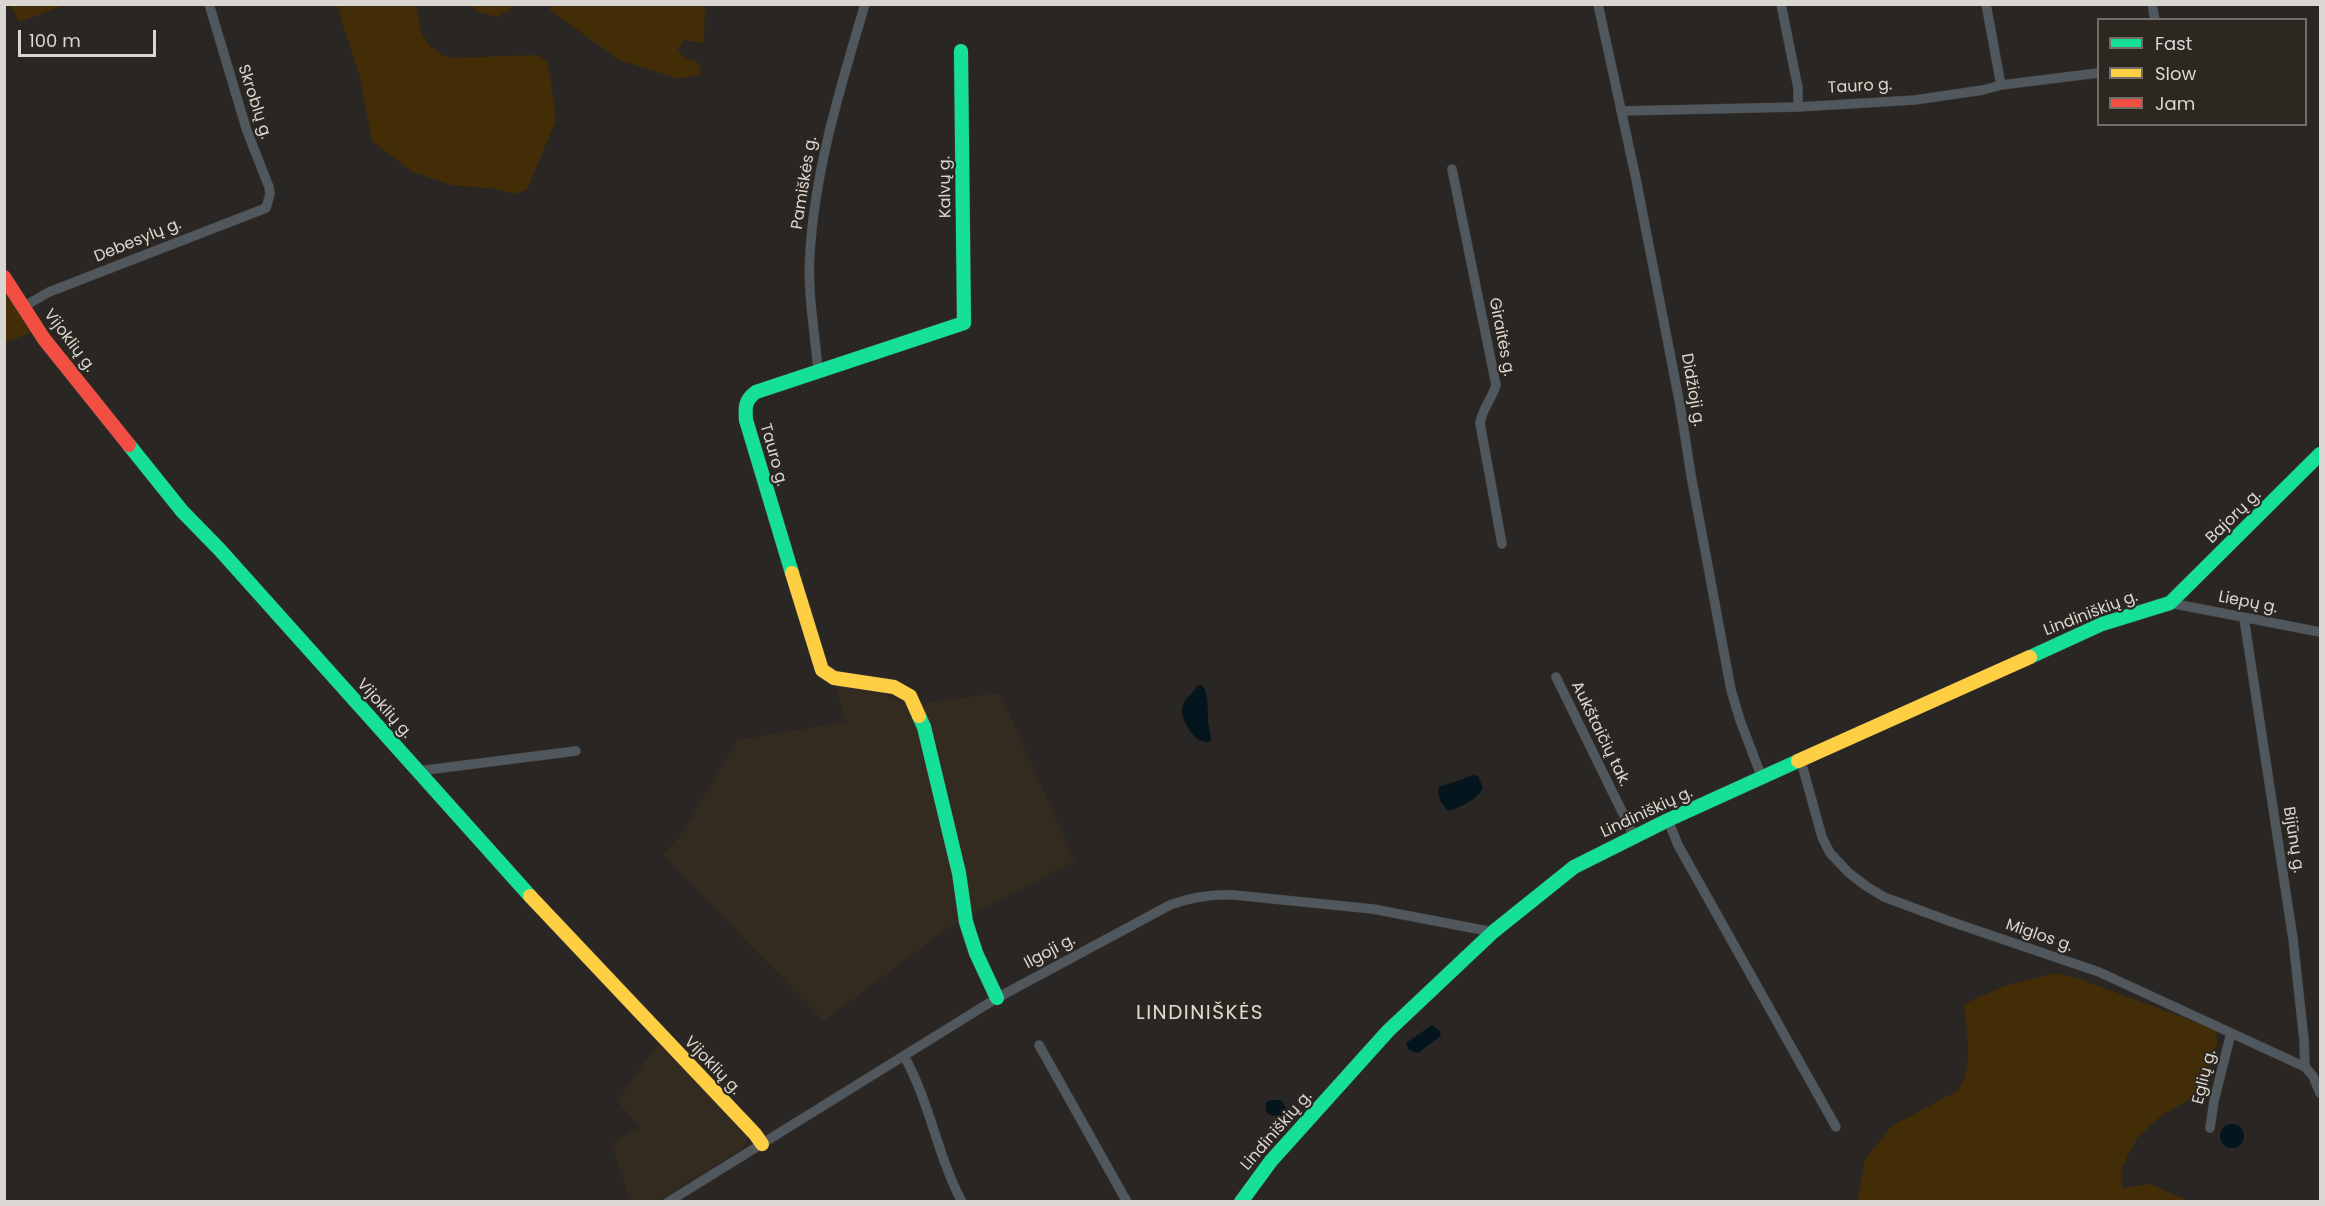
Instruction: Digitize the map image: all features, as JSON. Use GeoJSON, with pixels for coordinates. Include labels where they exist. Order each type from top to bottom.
{"type":"FeatureCollection","features":[{"type":"Feature","properties":{"kind":"street","name":"Skroblų g."},"geometry":{"type":"LineString","coordinates":[[209,4],[247,131],[269,187],[270,194],[266,208]]}},
{"type":"Feature","properties":{"kind":"street","name":"Pamiškės g."},"geometry":{"type":"LineString","coordinates":[[818,371],[811,296],[810,254],[813,225],[836,102],[866,4]]}},
{"type":"Feature","properties":{"kind":"street","name":"Didžioji g."},"geometry":{"type":"LineString","coordinates":[[1598,4],[1680,405],[1731,690],[1762,778]]}},
{"type":"Feature","properties":{"kind":"street"},"geometry":{"type":"LineString","coordinates":[[1781,4],[1798,88],[1798,107]]}},
{"type":"Feature","properties":{"kind":"street"},"geometry":{"type":"LineString","coordinates":[[1986,4],[2001,84]]}},
{"type":"Feature","properties":{"kind":"street","name":"Kalvų g."},"geometry":{"type":"LineString","coordinates":[[961,51],[964,323]]}},
{"type":"Feature","properties":{"kind":"street","name":"Tauro g."},"geometry":{"type":"LineString","coordinates":[[1621,111],[1798,107],[1916,100],[1983,90],[2001,84],[2097,73]]}},
{"type":"Feature","properties":{"kind":"street","name":"Giraitės g."},"geometry":{"type":"LineString","coordinates":[[1452,169],[1496,385],[1492,398],[1482,412],[1480,423],[1502,544]]}},
{"type":"Feature","properties":{"kind":"street","name":"Debesylų g."},"geometry":{"type":"LineString","coordinates":[[23,306],[49,292],[266,208]]}},
{"type":"Feature","properties":{"kind":"street","name":"Vijoklių g."},"geometry":{"type":"LineString","coordinates":[[4,277],[44,339],[182,511],[220,550],[565,936],[762,1144]]}},
{"type":"Feature","properties":{"kind":"street","name":"Tauro g."},"geometry":{"type":"LineString","coordinates":[[964,323],[756,392],[748,398],[745,407],[746,420],[762,479],[822,670],[834,678],[894,687],[910,696],[924,727],[959,873],[965,923],[997,998]]}},
{"type":"Feature","properties":{"kind":"street","name":"Bajorų g."},"geometry":{"type":"LineString","coordinates":[[2170,603],[2320,454]]}},
{"type":"Feature","properties":{"kind":"street","name":"Lindiniškių g."},"geometry":{"type":"LineString","coordinates":[[1241,1202],[1266,1167],[1363,1057],[1493,932],[1574,867],[1668,820],[2102,624],[2170,603]]}},
{"type":"Feature","properties":{"kind":"street","name":"Liepų g."},"geometry":{"type":"LineString","coordinates":[[2170,603],[2320,632]]}},
{"type":"Feature","properties":{"kind":"street","name":"Bijūnų g."},"geometry":{"type":"LineString","coordinates":[[2244,618],[2293,939],[2305,1067]]}},
{"type":"Feature","properties":{"kind":"street","name":"Aukštaičių tak."},"geometry":{"type":"LineString","coordinates":[[1556,677],[1634,836]]}},
{"type":"Feature","properties":{"kind":"street"},"geometry":{"type":"LineString","coordinates":[[418,771],[576,751]]}},
{"type":"Feature","properties":{"kind":"street","name":"Miglos g."},"geometry":{"type":"LineString","coordinates":[[1801,760],[1822,837],[1830,853],[1849,873],[1884,897],[2098,972],[2305,1067]]}},
{"type":"Feature","properties":{"kind":"street"},"geometry":{"type":"LineString","coordinates":[[1668,820],[1678,844],[1836,1127]]}},
{"type":"Feature","properties":{"kind":"street","name":"Ilgoji g."},"geometry":{"type":"LineString","coordinates":[[668,1202],[997,998],[1170,905],[1204,895],[1234,895],[1373,909],[1493,932]]}},
{"type":"Feature","properties":{"kind":"street","name":"Eglių g."},"geometry":{"type":"LineString","coordinates":[[2210,1128],[2231,1033]]}},
{"type":"Feature","properties":{"kind":"street"},"geometry":{"type":"LineString","coordinates":[[1040,1045],[1128,1202]]}},
{"type":"Feature","properties":{"kind":"street"},"geometry":{"type":"LineString","coordinates":[[904,1056],[923,1094],[941,1152],[962,1202]]}},
{"type":"Feature","properties":{"kind":"street"},"geometry":{"type":"LineString","coordinates":[[2305,1067],[2313,1076],[2320,1093]]}},
{"type":"Feature","properties":{"kind":"shaded area"},"geometry":{"type":"Polygon","coordinates":[[[10,5],[65,5],[19,22],[10,5]]]}},
{"type":"Feature","properties":{"kind":"shaded area"},"geometry":{"type":"Polygon","coordinates":[[[337,5],[416,5],[419,23],[427,42],[448,58],[536,55],[546,61],[550,73],[556,120],[527,190],[513,194],[495,189],[451,185],[413,172],[372,141],[359,74],[337,5]]]}},
{"type":"Feature","properties":{"kind":"shaded area"},"geometry":{"type":"Polygon","coordinates":[[[472,5],[517,5],[498,17],[475,11],[472,5]]]}},
{"type":"Feature","properties":{"kind":"shaded area"},"geometry":{"type":"Polygon","coordinates":[[[550,5],[705,5],[704,43],[684,40],[678,49],[684,58],[699,63],[701,74],[679,79],[619,60],[550,10],[550,5]]]}},
{"type":"Feature","properties":{"kind":"shaded area"},"geometry":{"type":"Polygon","coordinates":[[[4,285],[34,332],[5,342],[4,342],[4,285]]]}},
{"type":"Feature","properties":{"kind":"shaded area"},"geometry":{"type":"Polygon","coordinates":[[[836,686],[885,694],[906,705],[1000,693],[1075,861],[952,925],[824,1021],[663,855],[683,832],[737,740],[845,722],[836,686]]]}},
{"type":"Feature","properties":{"kind":"shaded area"},"geometry":{"type":"Polygon","coordinates":[[[2056,973],[2077,978],[2216,1030],[2217,1043],[2206,1081],[2200,1093],[2161,1116],[2137,1138],[2121,1169],[2122,1188],[2151,1184],[2188,1201],[1857,1202],[1865,1159],[1892,1126],[1957,1091],[1963,1082],[1968,1061],[1964,1004],[2004,986],[2056,973]]]}},
{"type":"Feature","properties":{"kind":"shaded area"},"geometry":{"type":"Polygon","coordinates":[[[660,1041],[748,1136],[748,1140],[743,1148],[658,1201],[630,1201],[611,1144],[639,1127],[617,1101],[660,1041]]]}},
{"type":"Feature","properties":{"kind":"water"},"geometry":{"type":"Polygon","coordinates":[[[1202,685],[1207,698],[1211,738],[1211,741],[1206,742],[1191,733],[1182,710],[1182,706],[1197,686],[1202,685]]]}},
{"type":"Feature","properties":{"kind":"water"},"geometry":{"type":"Polygon","coordinates":[[[1474,775],[1478,776],[1483,788],[1480,793],[1449,811],[1440,800],[1439,787],[1474,775]]]}},
{"type":"Feature","properties":{"kind":"water"},"geometry":{"type":"Polygon","coordinates":[[[1432,1025],[1439,1030],[1441,1036],[1418,1053],[1409,1050],[1406,1043],[1432,1025]]]}},
{"type":"Feature","properties":{"kind":"water"},"geometry":{"type":"Polygon","coordinates":[[[1281,1100],[1291,1115],[1290,1118],[1270,1115],[1266,1112],[1266,1102],[1281,1100]]]}},
{"type":"Feature","properties":{"kind":"water"},"geometry":{"type":"Polygon","coordinates":[[[2227,1124],[2237,1124],[2244,1131],[2244,1141],[2237,1148],[2227,1148],[2220,1141],[2220,1131],[2227,1124]]]}},
{"type":"Feature","properties":{"kind":"traffic: fast"},"geometry":{"type":"LineString","coordinates":[[792,573],[746,420],[746,404],[756,392],[964,323],[961,51]]}},
{"type":"Feature","properties":{"kind":"traffic: fast"},"geometry":{"type":"LineString","coordinates":[[129,445],[182,511],[220,550],[530,896]]}},
{"type":"Feature","properties":{"kind":"traffic: fast"},"geometry":{"type":"LineString","coordinates":[[2030,657],[2102,624],[2170,603],[2320,454]]}},
{"type":"Feature","properties":{"kind":"traffic: fast"},"geometry":{"type":"LineString","coordinates":[[919,716],[924,727],[959,873],[966,922],[976,953],[997,998]]}},
{"type":"Feature","properties":{"kind":"traffic: fast"},"geometry":{"type":"LineString","coordinates":[[1241,1202],[1271,1161],[1388,1031],[1493,932],[1574,867],[1668,820],[1798,761]]}},
{"type":"Feature","properties":{"kind":"traffic: slow"},"geometry":{"type":"LineString","coordinates":[[792,573],[822,670],[834,678],[894,687],[910,696],[919,716]]}},
{"type":"Feature","properties":{"kind":"traffic: slow"},"geometry":{"type":"LineString","coordinates":[[1798,761],[2030,657]]}},
{"type":"Feature","properties":{"kind":"traffic: slow"},"geometry":{"type":"LineString","coordinates":[[530,896],[762,1144]]}},
{"type":"Feature","properties":{"kind":"traffic: jam"},"geometry":{"type":"LineString","coordinates":[[4,277],[44,339],[129,445]]}},
{"type":"Feature","properties":{"kind":"district","name":"LINDINIŠKĖS"},"geometry":{"type":"Point","coordinates":[1200,1014]}}]}
